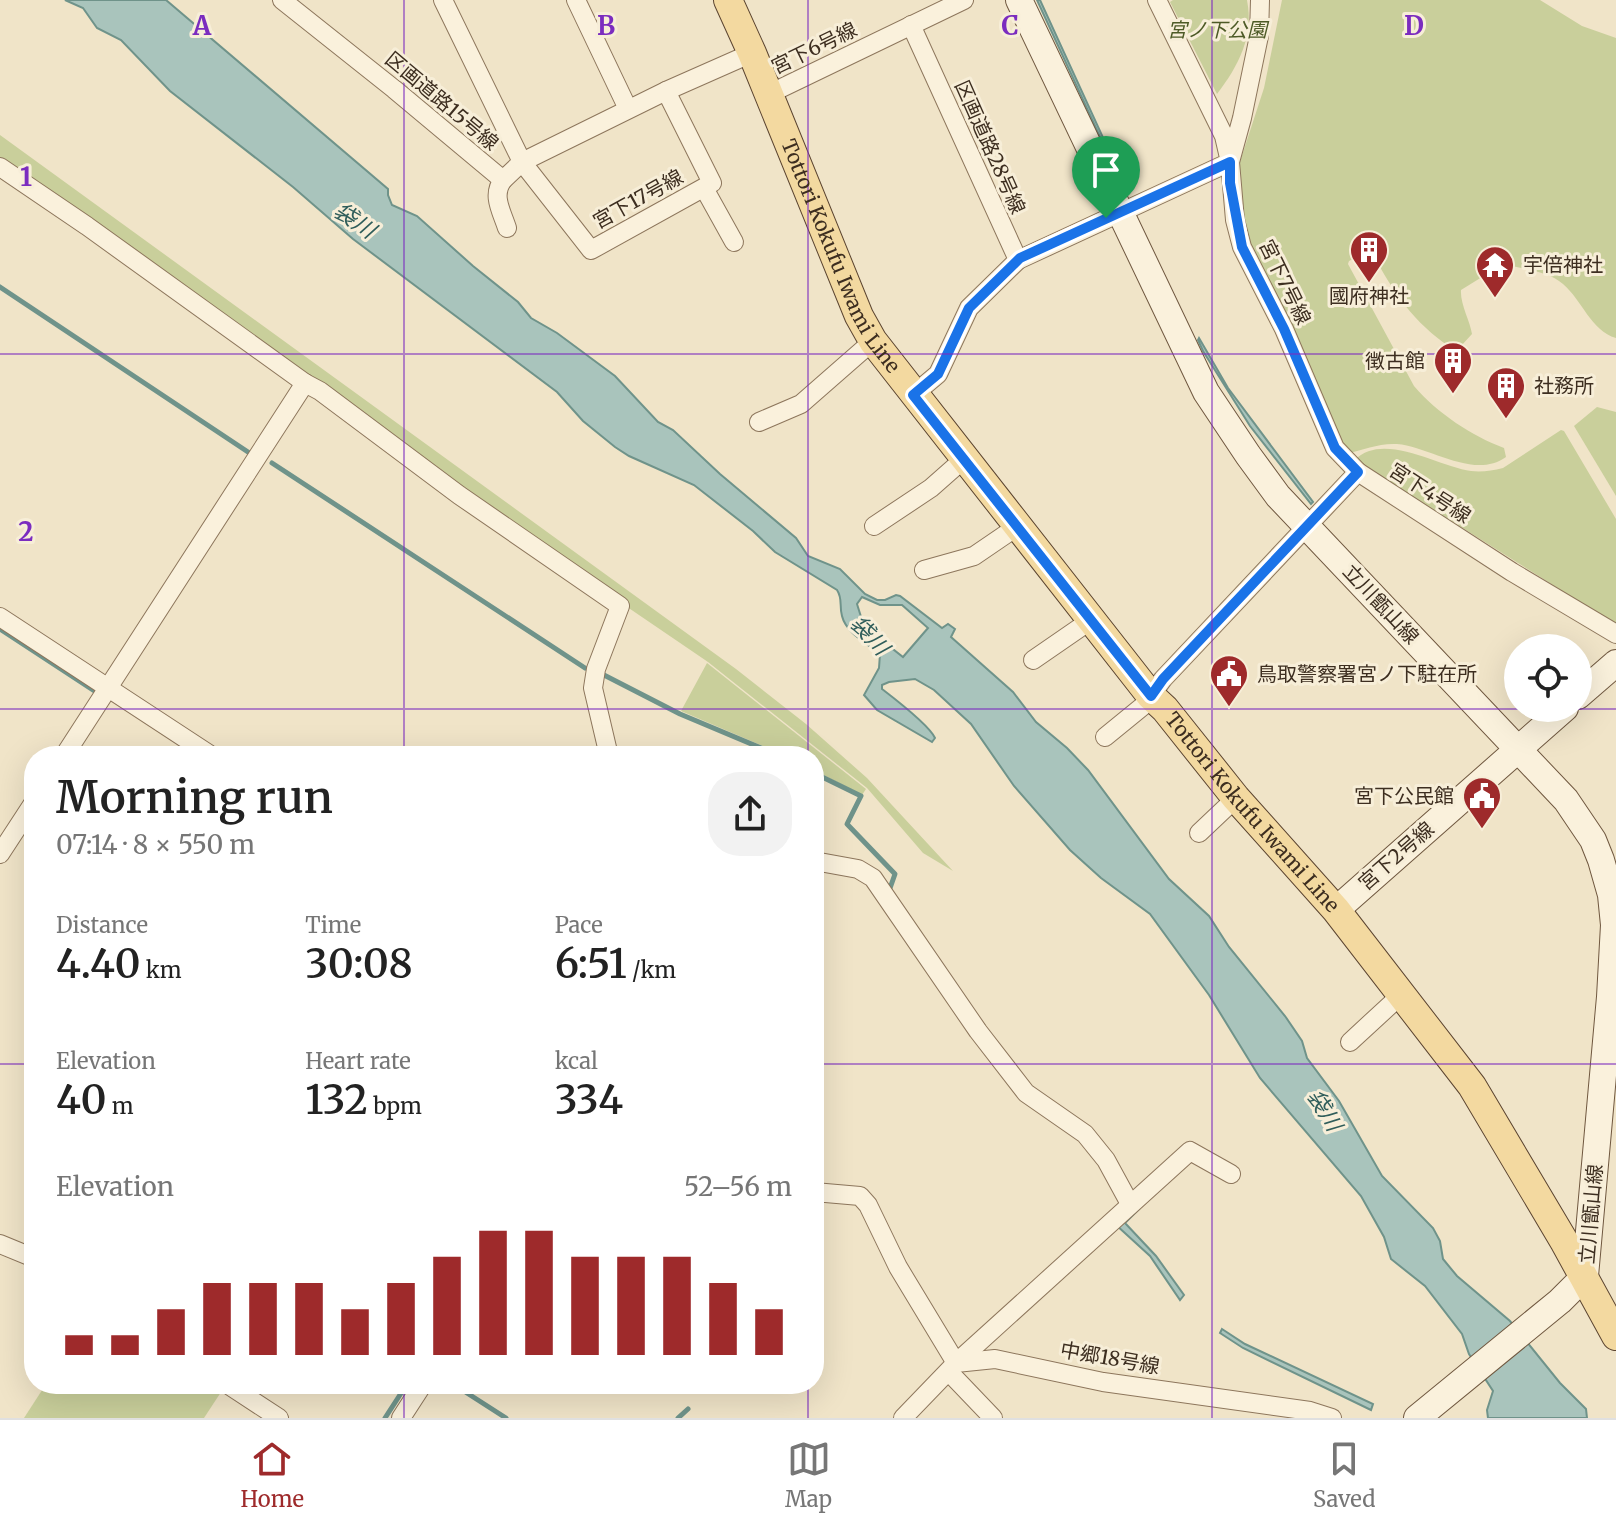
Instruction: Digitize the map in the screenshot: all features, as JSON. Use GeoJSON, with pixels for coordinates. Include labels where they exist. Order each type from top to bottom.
{"type":"FeatureCollection","features":[{"type":"Feature","properties":{"kind":"main road","name":"Tottori Kokufu Iwami Line"},"geometry":{"type":"LineString","coordinates":[[728,0],[859,316],[873,341],[1151,696],[1165,709],[1236,798],[1336,910],[1472,1086],[1585,1276],[1616,1336]]}},
{"type":"Feature","properties":{"kind":"street","name":"区画道路15号線"},"geometry":{"type":"LineString","coordinates":[[282,0],[503,180],[522,162],[628,109],[752,53]]}},
{"type":"Feature","properties":{"kind":"street"},"geometry":{"type":"LineString","coordinates":[[443,0],[522,162]]}},
{"type":"Feature","properties":{"kind":"street"},"geometry":{"type":"LineString","coordinates":[[576,0],[628,109]]}},
{"type":"Feature","properties":{"kind":"street","name":"宮下6号線"},"geometry":{"type":"LineString","coordinates":[[769,94],[964,0]]}},
{"type":"Feature","properties":{"kind":"street","name":"立川甑山線"},"geometry":{"type":"LineString","coordinates":[[1019,0],[1206,392],[1278,496],[1566,800],[1593,840],[1611,895],[1614,925],[1585,1276]]}},
{"type":"Feature","properties":{"kind":"street"},"geometry":{"type":"LineString","coordinates":[[913,395],[938,374],[969,308],[1018,260],[1230,162],[1224,136],[1157,0]]}},
{"type":"Feature","properties":{"kind":"street","name":"宮下7号線"},"geometry":{"type":"LineString","coordinates":[[1260,0],[1259,36],[1230,162],[1233,208],[1242,247],[1284,329],[1335,448],[1358,472]]}},
{"type":"Feature","properties":{"kind":"street","name":"区画道路28号線"},"geometry":{"type":"LineString","coordinates":[[911,25],[1018,260]]}},
{"type":"Feature","properties":{"kind":"street","name":"宮下17号線"},"geometry":{"type":"LineString","coordinates":[[522,162],[591,250],[712,183],[666,91]]}},
{"type":"Feature","properties":{"kind":"street"},"geometry":{"type":"LineString","coordinates":[[0,167],[320,391],[459,495],[620,606],[596,669],[593,688],[607,746]]}},
{"type":"Feature","properties":{"kind":"street"},"geometry":{"type":"LineString","coordinates":[[503,180],[497,187],[497,200],[507,228]]}},
{"type":"Feature","properties":{"kind":"street"},"geometry":{"type":"LineString","coordinates":[[704,188],[734,242]]}},
{"type":"Feature","properties":{"kind":"street"},"geometry":{"type":"LineString","coordinates":[[759,422],[801,404],[873,341]]}},
{"type":"Feature","properties":{"kind":"street"},"geometry":{"type":"LineString","coordinates":[[70,746],[305,383]]}},
{"type":"Feature","properties":{"kind":"street"},"geometry":{"type":"LineString","coordinates":[[874,526],[931,488],[965,458]]}},
{"type":"Feature","properties":{"kind":"street","name":"宮下4号線"},"geometry":{"type":"LineString","coordinates":[[1105,737],[1151,696],[1163,679],[1358,472],[1512,572],[1616,634]]}},
{"type":"Feature","properties":{"kind":"street"},"geometry":{"type":"LineString","coordinates":[[924,570],[974,556],[1018,526]]}},
{"type":"Feature","properties":{"kind":"street"},"geometry":{"type":"LineString","coordinates":[[0,617],[197,746]]}},
{"type":"Feature","properties":{"kind":"street"},"geometry":{"type":"LineString","coordinates":[[1033,660],[1091,620]]}},
{"type":"Feature","properties":{"kind":"street"},"geometry":{"type":"LineString","coordinates":[[1592,684],[1616,663]]}},
{"type":"Feature","properties":{"kind":"street","name":"宮下2号線"},"geometry":{"type":"LineString","coordinates":[[1336,910],[1549,722]]}},
{"type":"Feature","properties":{"kind":"street"},"geometry":{"type":"LineString","coordinates":[[1199,833],[1236,798]]}},
{"type":"Feature","properties":{"kind":"street"},"geometry":{"type":"LineString","coordinates":[[0,854],[24,817]]}},
{"type":"Feature","properties":{"kind":"street"},"geometry":{"type":"LineString","coordinates":[[824,863],[858,869],[873,878],[978,1031],[1026,1093],[1085,1134],[1106,1160],[1130,1204]]}},
{"type":"Feature","properties":{"kind":"street"},"geometry":{"type":"LineString","coordinates":[[1350,1042],[1402,994]]}},
{"type":"Feature","properties":{"kind":"street"},"geometry":{"type":"LineString","coordinates":[[903,1418],[952,1368],[1190,1151],[1231,1174]]}},
{"type":"Feature","properties":{"kind":"street"},"geometry":{"type":"LineString","coordinates":[[824,1193],[860,1196],[868,1205],[952,1368],[993,1418]]}},
{"type":"Feature","properties":{"kind":"street"},"geometry":{"type":"LineString","coordinates":[[0,1244],[24,1254]]}},
{"type":"Feature","properties":{"kind":"street"},"geometry":{"type":"LineString","coordinates":[[1423,1413],[1560,1301],[1585,1276]]}},
{"type":"Feature","properties":{"kind":"street","name":"中郷18号線"},"geometry":{"type":"LineString","coordinates":[[952,1368],[995,1359],[1103,1382],[1310,1411],[1332,1418]]}},
{"type":"Feature","properties":{"kind":"street"},"geometry":{"type":"LineString","coordinates":[[242,1394],[279,1418]]}},
{"type":"Feature","properties":{"kind":"street"},"geometry":{"type":"LineString","coordinates":[[401,1418],[417,1394]]}},
{"type":"Feature","properties":{"kind":"green space","name":"宮ノ下公園"},"geometry":{"type":"Polygon","coordinates":[[[1247,0],[1248,26],[1243,50],[1217,94],[1170,2],[1247,0]]]}},
{"type":"Feature","properties":{"kind":"green space"},"geometry":{"type":"Polygon","coordinates":[[[1282,0],[1540,0],[1582,26],[1616,38],[1616,338],[1600,329],[1570,291],[1557,280],[1503,264],[1461,290],[1472,334],[1461,346],[1450,347],[1425,328],[1405,305],[1372,252],[1368,251],[1348,264],[1414,386],[1456,423],[1504,448],[1506,457],[1494,463],[1466,464],[1397,444],[1348,453],[1320,404],[1244,238],[1234,180],[1264,88],[1282,0]]]}},
{"type":"Feature","properties":{"kind":"green space"},"geometry":{"type":"Polygon","coordinates":[[[0,135],[736,669],[806,724],[867,778],[953,871],[923,853],[867,788],[824,754],[824,746],[814,746],[708,662],[523,536],[0,161],[0,135]]]}},
{"type":"Feature","properties":{"kind":"green space"},"geometry":{"type":"Polygon","coordinates":[[[1597,407],[1616,412],[1616,496],[1574,426],[1597,407]]]}},
{"type":"Feature","properties":{"kind":"green space"},"geometry":{"type":"Polygon","coordinates":[[[1561,430],[1616,519],[1616,625],[1355,460],[1367,452],[1396,450],[1458,468],[1491,471],[1503,468],[1561,430]]]}},
{"type":"Feature","properties":{"kind":"green space"},"geometry":{"type":"Polygon","coordinates":[[[707,663],[812,746],[763,746],[681,711],[707,663]]]}},
{"type":"Feature","properties":{"kind":"green space"},"geometry":{"type":"Polygon","coordinates":[[[824,756],[866,789],[862,795],[824,775],[824,756]]]}},
{"type":"Feature","properties":{"kind":"green space"},"geometry":{"type":"Polygon","coordinates":[[[40,1394],[220,1394],[204,1418],[24,1418],[40,1394]]]}},
{"type":"Feature","properties":{"kind":"water","name":"袋川"},"geometry":{"type":"Polygon","coordinates":[[[65,0],[166,0],[388,189],[392,205],[417,216],[518,302],[531,318],[557,333],[615,376],[658,422],[673,430],[796,538],[808,556],[840,569],[865,594],[877,600],[900,596],[942,628],[948,624],[955,629],[951,637],[1013,692],[1036,722],[1088,770],[1169,879],[1209,916],[1229,947],[1302,1041],[1307,1058],[1339,1101],[1382,1176],[1433,1228],[1440,1241],[1443,1259],[1457,1276],[1510,1321],[1560,1383],[1586,1409],[1587,1418],[1488,1418],[1487,1410],[1493,1391],[1469,1354],[1462,1334],[1425,1286],[1391,1259],[1384,1237],[1361,1196],[1260,1078],[1209,995],[1150,914],[1101,878],[1070,850],[1014,786],[971,724],[934,690],[915,679],[882,685],[882,689],[926,726],[935,738],[932,742],[877,710],[864,695],[879,668],[880,654],[848,628],[842,616],[837,590],[775,552],[694,485],[615,447],[583,421],[557,392],[353,239],[293,187],[170,91],[121,40],[97,28],[83,8],[65,0]],[[862,597],[857,604],[862,620],[871,628],[870,631],[903,657],[928,628],[902,605],[880,605],[862,597]]]}},
{"type":"Feature","properties":{"kind":"water"},"geometry":{"type":"Polygon","coordinates":[[[1037,0],[1040,0],[1125,191],[1037,0]]]}},
{"type":"Feature","properties":{"kind":"water"},"geometry":{"type":"Polygon","coordinates":[[[1199,338],[1228,388],[1313,502],[1311,504],[1250,426],[1203,351],[1199,338]]]}},
{"type":"Feature","properties":{"kind":"water"},"geometry":{"type":"Polygon","coordinates":[[[1135,1206],[1139,1209],[1125,1223],[1156,1256],[1184,1295],[1180,1300],[1150,1256],[1115,1224],[1135,1206]]]}},
{"type":"Feature","properties":{"kind":"water"},"geometry":{"type":"Polygon","coordinates":[[[1222,1329],[1245,1344],[1373,1404],[1371,1410],[1243,1348],[1220,1333],[1222,1329]]]}},
{"type":"Feature","properties":{"kind":"waterway"},"geometry":{"type":"LineString","coordinates":[[0,287],[248,452]]}},
{"type":"Feature","properties":{"kind":"waterway"},"geometry":{"type":"LineString","coordinates":[[272,463],[585,668]]}},
{"type":"Feature","properties":{"kind":"waterway"},"geometry":{"type":"LineString","coordinates":[[0,629],[96,692]]}},
{"type":"Feature","properties":{"kind":"waterway"},"geometry":{"type":"LineString","coordinates":[[602,674],[680,714],[756,746]]}},
{"type":"Feature","properties":{"kind":"waterway"},"geometry":{"type":"LineString","coordinates":[[824,778],[861,796],[847,824],[895,874],[889,891]]}},
{"type":"Feature","properties":{"kind":"waterway"},"geometry":{"type":"LineString","coordinates":[[385,1418],[401,1394]]}},
{"type":"Feature","properties":{"kind":"waterway"},"geometry":{"type":"LineString","coordinates":[[469,1394],[506,1418]]}},
{"type":"Feature","properties":{"kind":"waterway"},"geometry":{"type":"LineString","coordinates":[[678,1418],[688,1409]]}},
{"type":"Feature","properties":{"kind":"place","name":"國府神社"},"geometry":{"type":"Point","coordinates":[1369,284]}},
{"type":"Feature","properties":{"kind":"place","name":"宇倍神社"},"geometry":{"type":"Point","coordinates":[1495,299]}},
{"type":"Feature","properties":{"kind":"place","name":"徴古館"},"geometry":{"type":"Point","coordinates":[1453,395]}},
{"type":"Feature","properties":{"kind":"place","name":"社務所"},"geometry":{"type":"Point","coordinates":[1506,420]}},
{"type":"Feature","properties":{"kind":"place","name":"鳥取警察署宮ノ下駐在所"},"geometry":{"type":"Point","coordinates":[1229,708]}},
{"type":"Feature","properties":{"kind":"place","name":"宮下公民館"},"geometry":{"type":"Point","coordinates":[1482,830]}},
{"type":"Feature","properties":{"kind":"route"},"geometry":{"type":"LineString","coordinates":[[1230,162],[1235,220],[1242,247],[1284,329],[1335,448],[1358,472],[1163,679],[1151,696],[913,395],[938,374],[969,308],[1020,258],[1106,218],[1230,162]]}}]}
